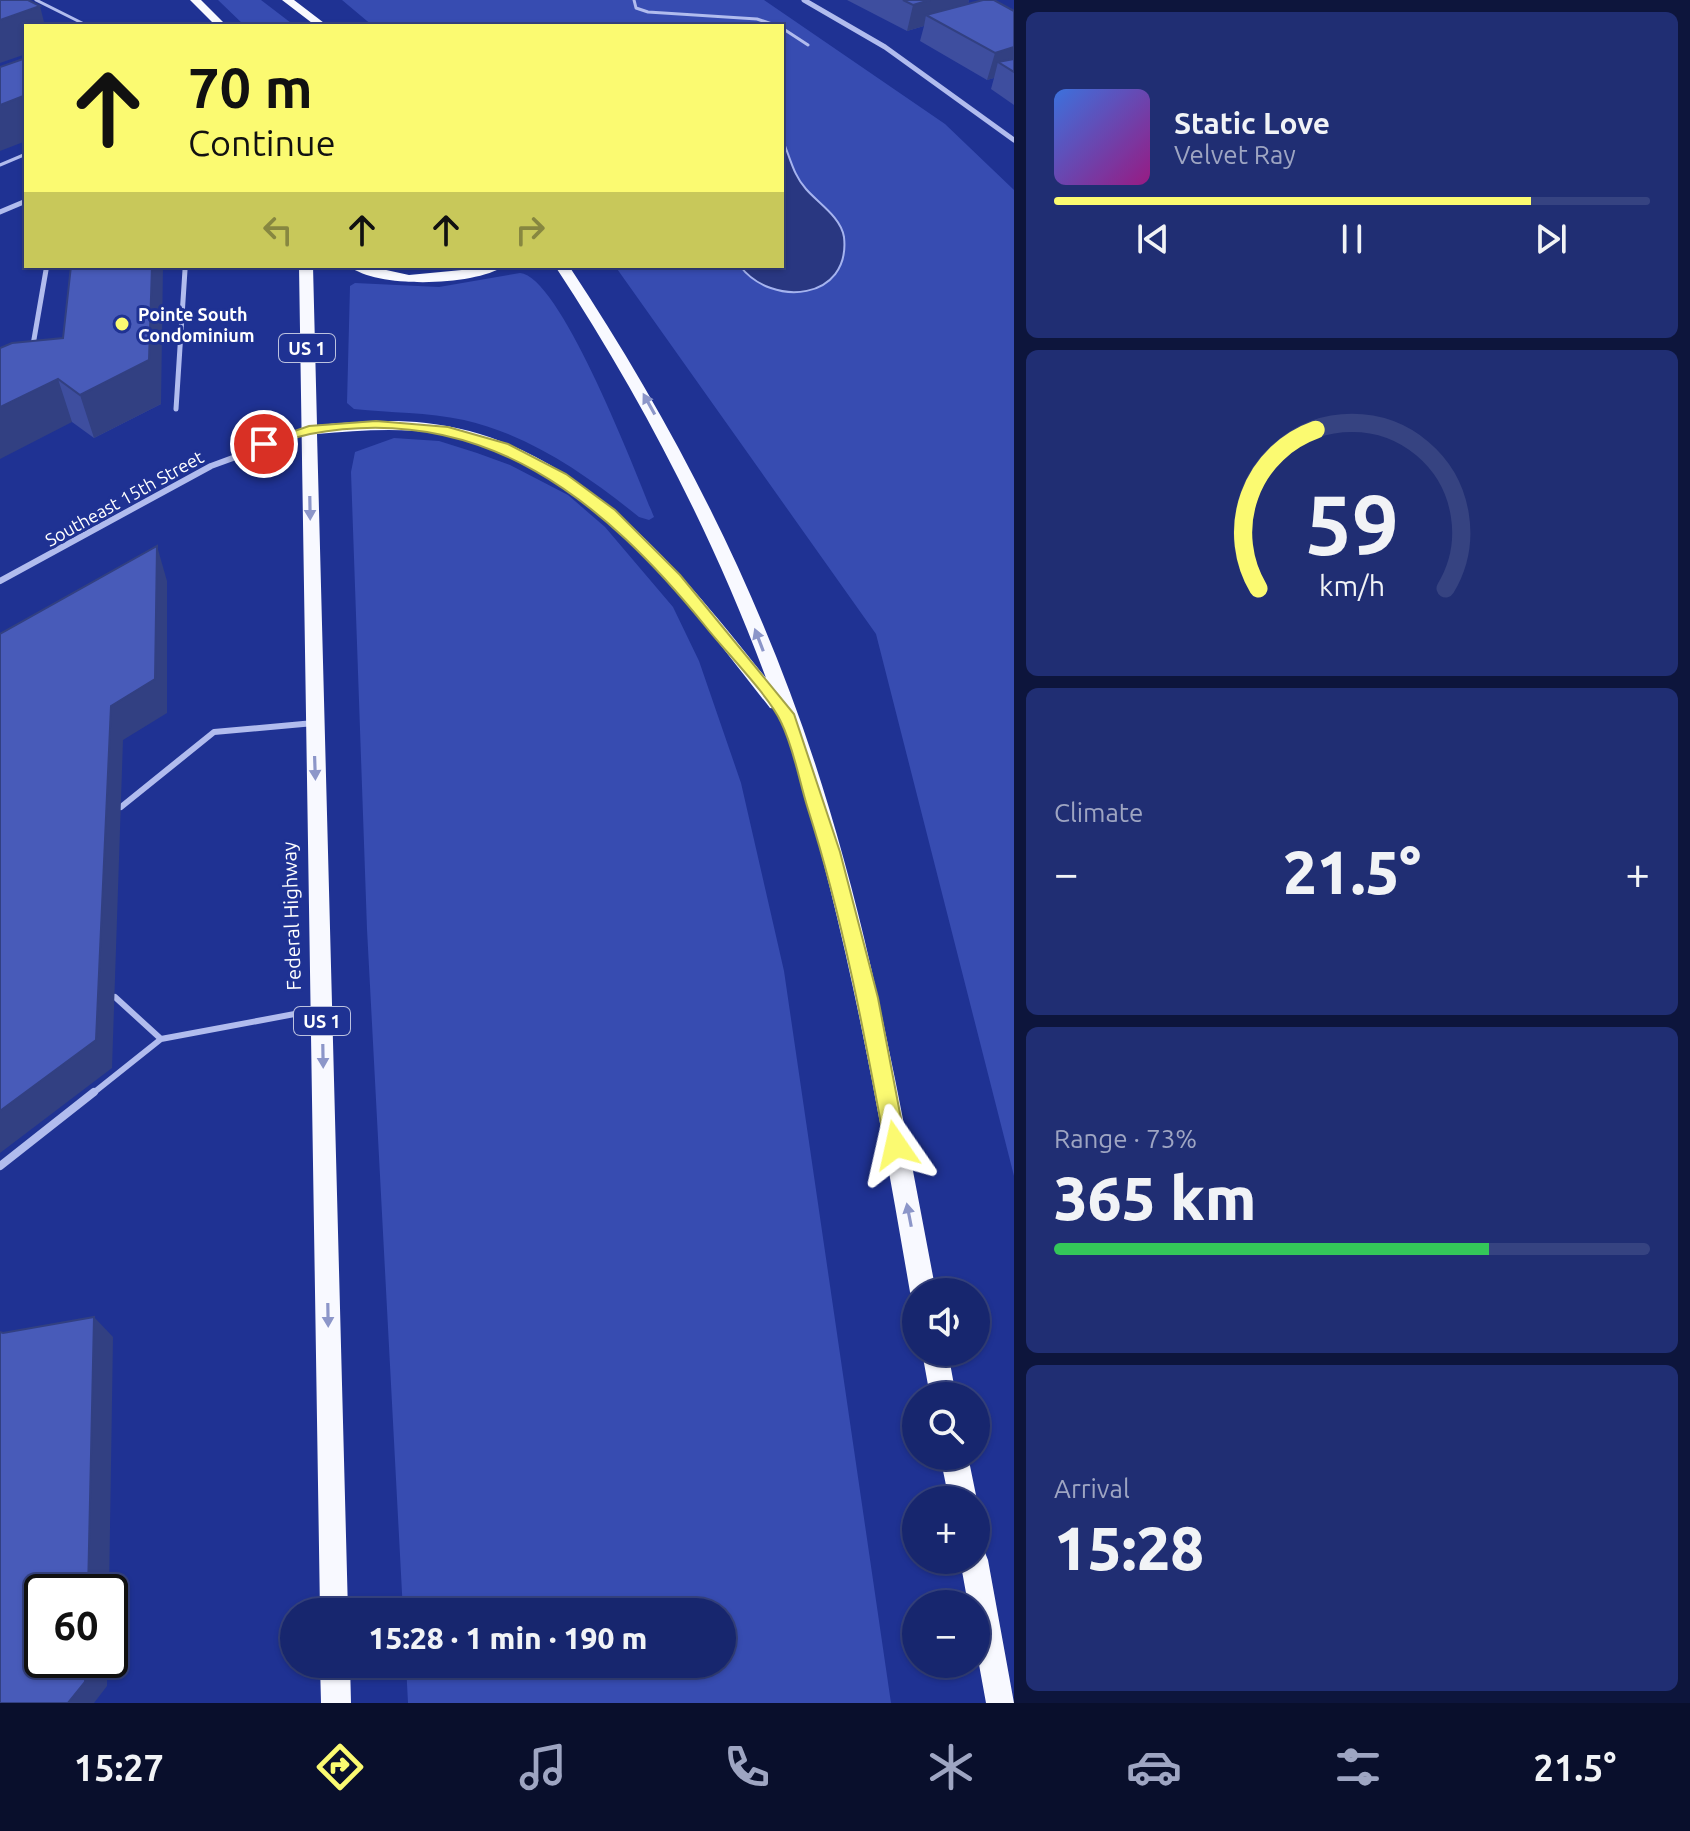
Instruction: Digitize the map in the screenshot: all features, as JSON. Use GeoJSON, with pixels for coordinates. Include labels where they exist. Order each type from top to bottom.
{"type":"FeatureCollection","features":[{"type":"Feature","properties":{"kind":"main road"},"geometry":{"type":"LineString","coordinates":[[195,0],[220,24]]}},
{"type":"Feature","properties":{"kind":"main road"},"geometry":{"type":"LineString","coordinates":[[287,0],[320,24]]}},
{"type":"Feature","properties":{"kind":"main road","name":"Federal Highway"},"geometry":{"type":"LineString","coordinates":[[306,268],[334,1598]]}},
{"type":"Feature","properties":{"kind":"main road"},"geometry":{"type":"LineString","coordinates":[[360,268],[378,276],[413,281],[486,268]]}},
{"type":"Feature","properties":{"kind":"main road"},"geometry":{"type":"LineString","coordinates":[[563,268],[625,361],[673,447],[747,610],[788,718],[831,852],[868,998],[920,1278]]}},
{"type":"Feature","properties":{"kind":"main road"},"geometry":{"type":"LineString","coordinates":[[309,430],[376,425],[443,430],[503,447],[561,477],[609,513],[675,579],[788,718]]}},
{"type":"Feature","properties":{"kind":"main road"},"geometry":{"type":"LineString","coordinates":[[977,1574],[1001,1703]]}},
{"type":"Feature","properties":{"kind":"main road"},"geometry":{"type":"LineString","coordinates":[[335,1678],[336,1703]]}},
{"type":"Feature","properties":{"kind":"street"},"geometry":{"type":"LineString","coordinates":[[804,0],[885,47],[1014,140]]}},
{"type":"Feature","properties":{"kind":"street"},"geometry":{"type":"LineString","coordinates":[[0,212],[24,202]]}},
{"type":"Feature","properties":{"kind":"street","name":"Southeast 15th Street"},"geometry":{"type":"LineString","coordinates":[[0,581],[211,466],[309,430]]}},
{"type":"Feature","properties":{"kind":"lane"},"geometry":{"type":"LineString","coordinates":[[36,0],[84,24]]}},
{"type":"Feature","properties":{"kind":"lane"},"geometry":{"type":"LineString","coordinates":[[634,0],[636,8],[648,12],[757,19],[771,24]]}},
{"type":"Feature","properties":{"kind":"lane"},"geometry":{"type":"LineString","coordinates":[[37,11],[50,7]]}},
{"type":"Feature","properties":{"kind":"lane"},"geometry":{"type":"LineString","coordinates":[[784,30],[808,45]]}},
{"type":"Feature","properties":{"kind":"lane"},"geometry":{"type":"LineString","coordinates":[[0,165],[24,155]]}},
{"type":"Feature","properties":{"kind":"lane"},"geometry":{"type":"LineString","coordinates":[[32,352],[47,268]]}},
{"type":"Feature","properties":{"kind":"lane"},"geometry":{"type":"LineString","coordinates":[[176,409],[185,268]]}},
{"type":"Feature","properties":{"kind":"lane"},"geometry":{"type":"LineString","coordinates":[[121,807],[214,732],[314,723]]}},
{"type":"Feature","properties":{"kind":"lane"},"geometry":{"type":"LineString","coordinates":[[115,997],[161,1039]]}},
{"type":"Feature","properties":{"kind":"lane"},"geometry":{"type":"LineString","coordinates":[[0,1166],[161,1039],[322,1009]]}},
{"type":"Feature","properties":{"kind":"shaded area"},"geometry":{"type":"Polygon","coordinates":[[[218,0],[261,0],[292,24],[243,24],[218,0]]]}},
{"type":"Feature","properties":{"kind":"shaded area"},"geometry":{"type":"Polygon","coordinates":[[[342,0],[764,0],[945,124],[1014,190],[1014,1176],[876,634],[616,268],[784,268],[784,24],[371,24],[342,0]]]}},
{"type":"Feature","properties":{"kind":"shaded area"},"geometry":{"type":"Polygon","coordinates":[[[784,144],[802,184],[834,217],[842,230],[843,258],[835,274],[823,285],[807,291],[789,292],[771,288],[742,268],[784,268],[784,144]]]}},
{"type":"Feature","properties":{"kind":"shaded area"},"geometry":{"type":"Polygon","coordinates":[[[520,273],[537,283],[576,341],[632,462],[654,517],[649,520],[639,517],[557,459],[512,436],[450,417],[354,409],[347,403],[350,286],[355,283],[439,287],[520,273]]]}},
{"type":"Feature","properties":{"kind":"shaded area"},"geometry":{"type":"Polygon","coordinates":[[[394,438],[439,441],[510,465],[568,495],[605,527],[673,607],[699,661],[741,783],[784,971],[891,1703],[408,1703],[407,1678],[736,1678],[736,1598],[402,1598],[367,929],[351,472],[355,452],[394,438]]]}},
{"type":"Feature","properties":{"kind":"building"},"geometry":{"type":"Polygon","coordinates":[[[0,0],[28,0],[40,6],[0,20],[0,0]]]}},
{"type":"Feature","properties":{"kind":"building"},"geometry":{"type":"Polygon","coordinates":[[[903,0],[930,0],[913,5],[903,0]]]}},
{"type":"Feature","properties":{"kind":"building"},"geometry":{"type":"Polygon","coordinates":[[[994,0],[1014,11],[1014,47],[995,53],[926,15],[994,0]]]}},
{"type":"Feature","properties":{"kind":"building"},"geometry":{"type":"Polygon","coordinates":[[[24,59],[24,96],[0,105],[0,67],[24,59]]]}},
{"type":"Feature","properties":{"kind":"building"},"geometry":{"type":"Polygon","coordinates":[[[1014,59],[1014,72],[998,62],[1014,59]]]}},
{"type":"Feature","properties":{"kind":"building"},"geometry":{"type":"Polygon","coordinates":[[[71,268],[152,268],[149,360],[80,395],[58,379],[0,407],[0,348],[12,343],[63,338],[71,268]]]}},
{"type":"Feature","properties":{"kind":"building"},"geometry":{"type":"Polygon","coordinates":[[[157,546],[155,679],[111,706],[96,1040],[0,1111],[0,634],[157,546]]]}},
{"type":"Feature","properties":{"kind":"building"},"geometry":{"type":"Polygon","coordinates":[[[94,1317],[88,1574],[24,1574],[24,1678],[85,1678],[68,1703],[0,1703],[0,1332],[94,1317]]]}},
{"type":"Feature","properties":{"kind":"place","name":"Pointe South Condominium"},"geometry":{"type":"Point","coordinates":[122,324]}},
{"type":"Feature","properties":{"kind":"route"},"geometry":{"type":"LineString","coordinates":[[264,444],[309,430],[376,425],[443,430],[503,447],[561,477],[609,513],[675,579],[788,718],[831,852],[868,998],[896,1145]]}}]}
